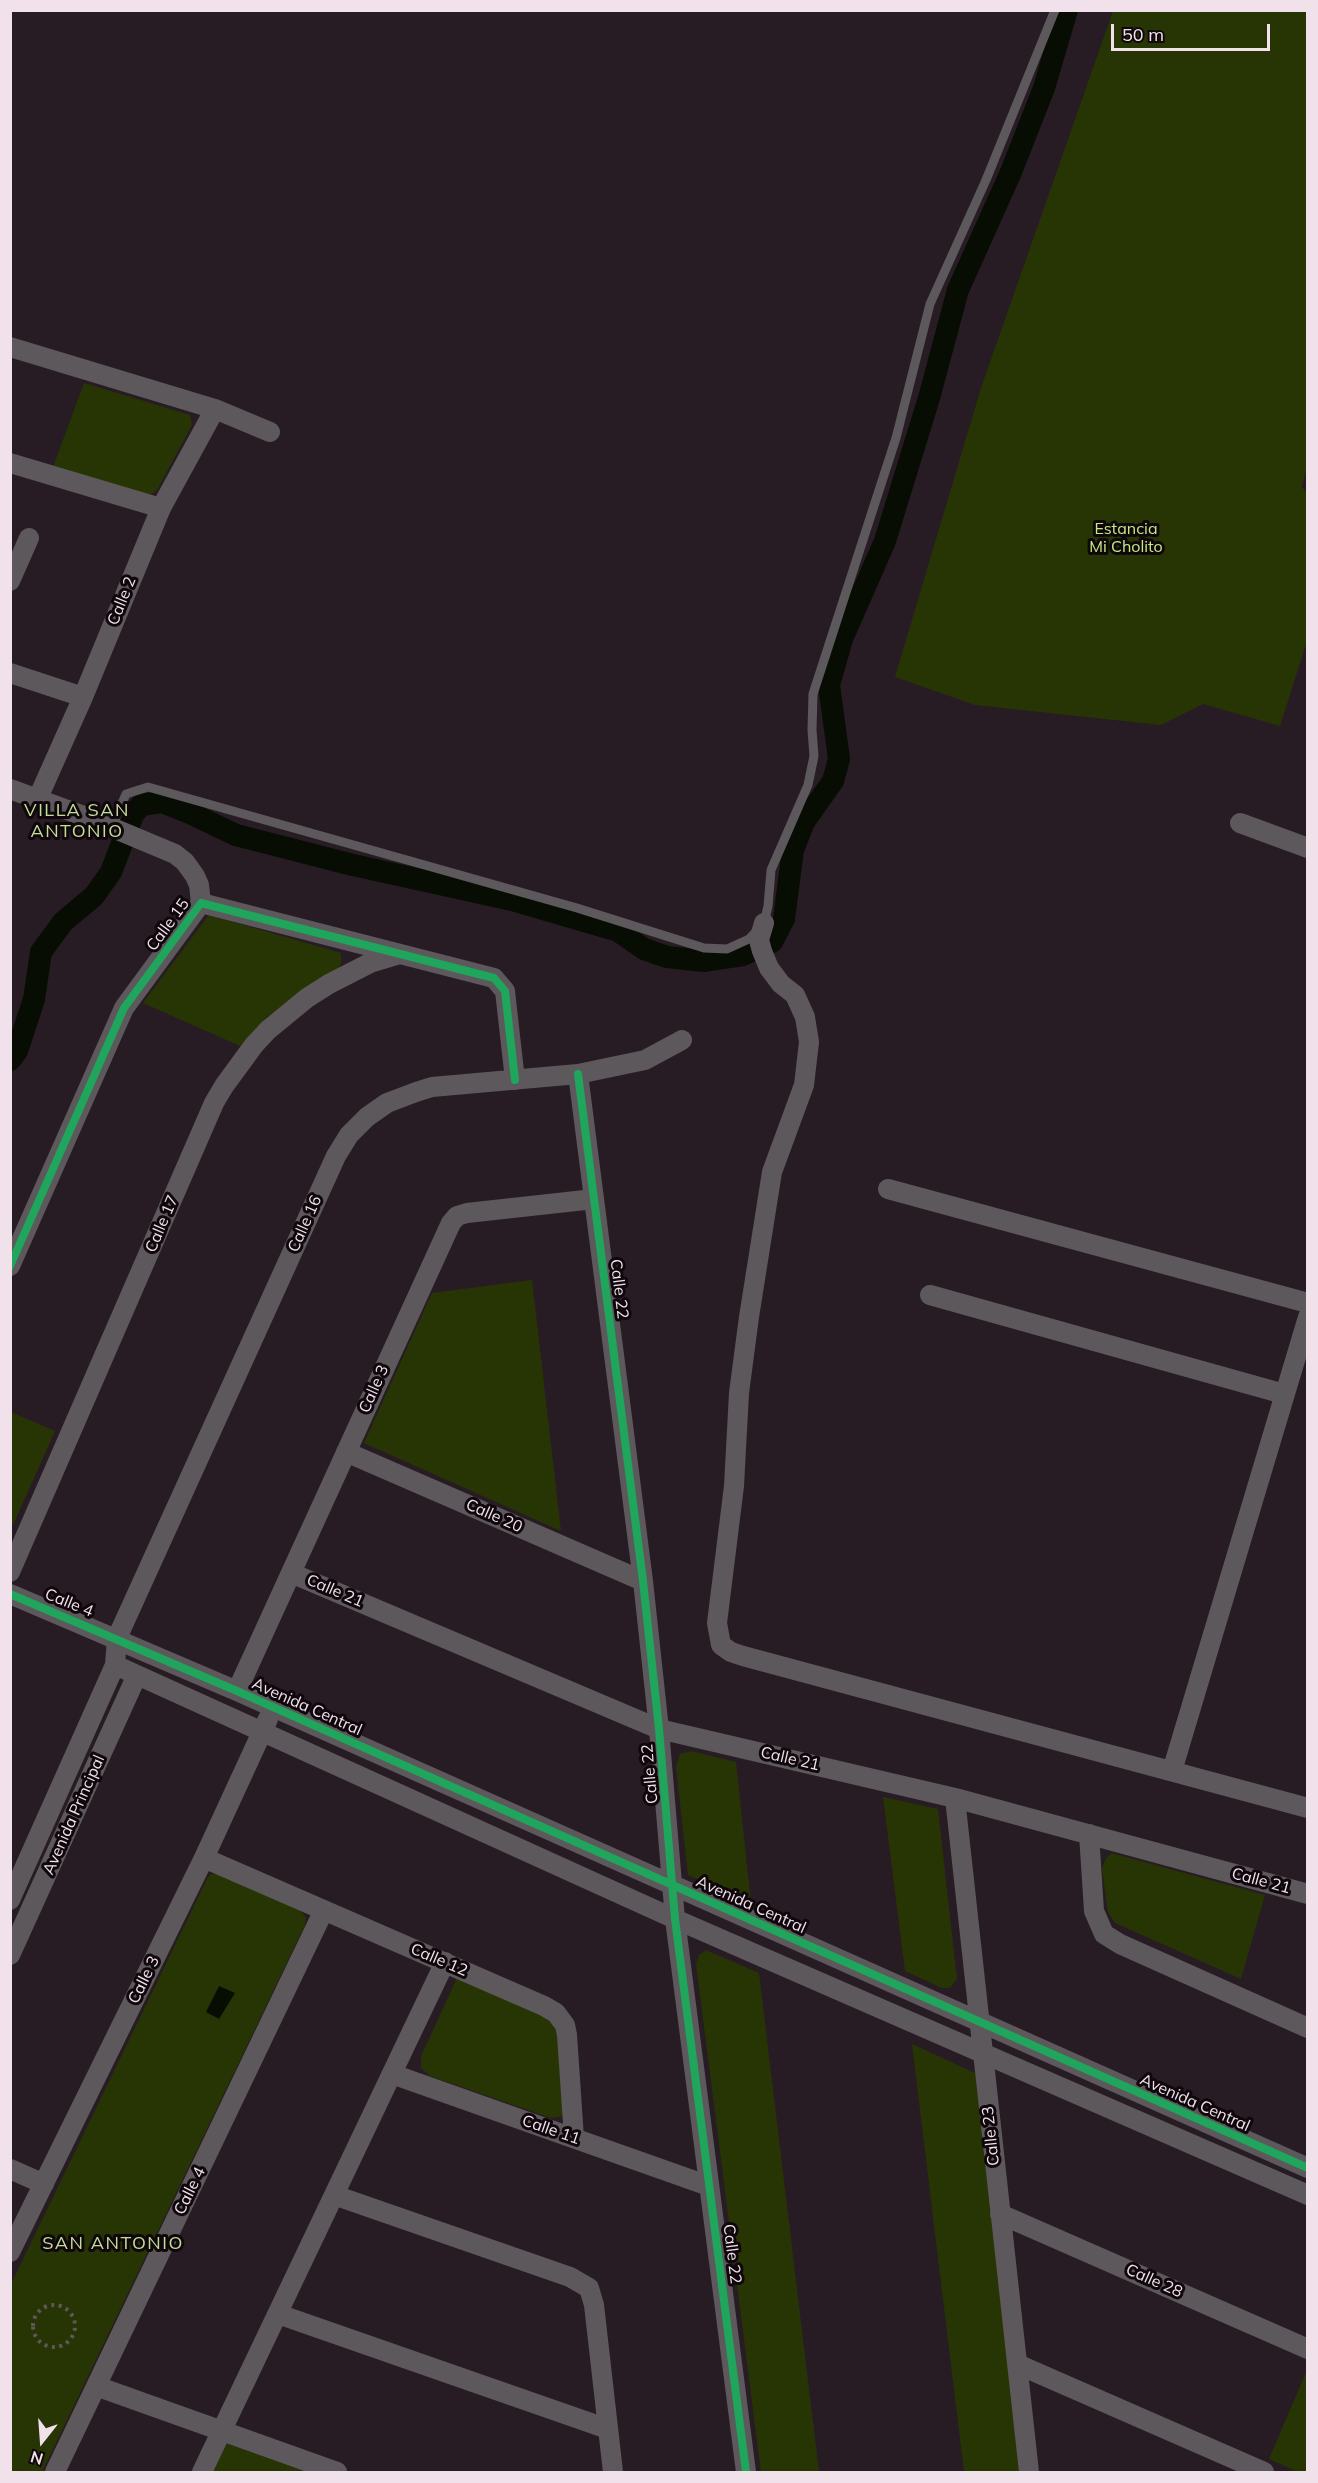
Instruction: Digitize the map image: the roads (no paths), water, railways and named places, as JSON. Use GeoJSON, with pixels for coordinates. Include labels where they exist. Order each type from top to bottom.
{"type":"FeatureCollection","features":[{"type":"Feature","properties":{"kind":"street"},"geometry":{"type":"LineString","coordinates":[[10,347],[215,409],[270,432]]}},
{"type":"Feature","properties":{"kind":"street","name":"Calle 2"},"geometry":{"type":"LineString","coordinates":[[38,798],[83,697],[160,508],[215,409]]}},
{"type":"Feature","properties":{"kind":"street"},"geometry":{"type":"LineString","coordinates":[[10,463],[160,508]]}},
{"type":"Feature","properties":{"kind":"street"},"geometry":{"type":"LineString","coordinates":[[11,580],[29,538]]}},
{"type":"Feature","properties":{"kind":"street"},"geometry":{"type":"LineString","coordinates":[[10,673],[83,697]]}},
{"type":"Feature","properties":{"kind":"street","name":"Calle 15"},"geometry":{"type":"LineString","coordinates":[[10,789],[161,847],[185,862],[199,885],[201,903],[124,1008],[10,1266]]}},
{"type":"Feature","properties":{"kind":"street"},"geometry":{"type":"LineString","coordinates":[[1240,822],[1308,848]]}},
{"type":"Feature","properties":{"kind":"street","name":"Calle 15"},"geometry":{"type":"LineString","coordinates":[[201,903],[489,975],[499,981],[505,991],[515,1080]]}},
{"type":"Feature","properties":{"kind":"street"},"geometry":{"type":"LineString","coordinates":[[762,938],[769,968],[781,984],[795,995],[805,1017],[809,1042],[804,1085],[772,1172],[749,1317],[739,1393],[734,1486],[717,1623],[721,1645],[743,1656],[1308,1808]]}},
{"type":"Feature","properties":{"kind":"street","name":"Calle 17"},"geometry":{"type":"LineString","coordinates":[[10,1572],[214,1103],[224,1086],[268,1030],[307,998],[370,963],[403,954]]}},
{"type":"Feature","properties":{"kind":"street","name":"Calle 16"},"geometry":{"type":"LineString","coordinates":[[117,1638],[336,1156],[349,1135],[367,1117],[403,1096],[432,1087],[578,1074],[645,1060],[682,1040]]}},
{"type":"Feature","properties":{"kind":"street","name":"Calle 22"},"geometry":{"type":"LineString","coordinates":[[578,1074],[643,1581],[659,1728],[675,1919],[746,2472]]}},
{"type":"Feature","properties":{"kind":"street"},"geometry":{"type":"LineString","coordinates":[[888,1189],[1308,1303]]}},
{"type":"Feature","properties":{"kind":"street","name":"Calle 3"},"geometry":{"type":"LineString","coordinates":[[237,1690],[447,1229],[457,1216],[594,1198]]}},
{"type":"Feature","properties":{"kind":"street"},"geometry":{"type":"LineString","coordinates":[[930,1295],[1284,1394]]}},
{"type":"Feature","properties":{"kind":"street"},"geometry":{"type":"LineString","coordinates":[[1172,1770],[1308,1317]]}},
{"type":"Feature","properties":{"kind":"street","name":"Calle 20"},"geometry":{"type":"LineString","coordinates":[[346,1452],[643,1581]]}},
{"type":"Feature","properties":{"kind":"street","name":"Calle 21"},"geometry":{"type":"LineString","coordinates":[[291,1573],[659,1728],[955,1798],[1308,1894]]}},
{"type":"Feature","properties":{"kind":"street","name":"Calle 4"},"geometry":{"type":"LineString","coordinates":[[10,1594],[117,1638]]}},
{"type":"Feature","properties":{"kind":"street","name":"Avenida Principal"},"geometry":{"type":"LineString","coordinates":[[10,1900],[115,1665],[117,1638]]}},
{"type":"Feature","properties":{"kind":"street","name":"Avenida Central"},"geometry":{"type":"LineString","coordinates":[[117,1638],[1308,2168]]}},
{"type":"Feature","properties":{"kind":"street"},"geometry":{"type":"LineString","coordinates":[[115,1665],[675,1919],[1308,2195]]}},
{"type":"Feature","properties":{"kind":"street","name":"Avenida Principal"},"geometry":{"type":"LineString","coordinates":[[10,1955],[137,1675]]}},
{"type":"Feature","properties":{"kind":"street","name":"Calle 3"},"geometry":{"type":"LineString","coordinates":[[10,2252],[204,1858],[273,1707]]}},
{"type":"Feature","properties":{"kind":"street","name":"Calle 23"},"geometry":{"type":"LineString","coordinates":[[955,1798],[1029,2472]]}},
{"type":"Feature","properties":{"kind":"street"},"geometry":{"type":"LineString","coordinates":[[1089,1834],[1094,1911],[1104,1934],[1120,1944],[1308,2028]]}},
{"type":"Feature","properties":{"kind":"street","name":"Calle 12"},"geometry":{"type":"LineString","coordinates":[[204,1858],[544,2006],[561,2019],[567,2035],[574,2138]]}},
{"type":"Feature","properties":{"kind":"street","name":"Calle 4"},"geometry":{"type":"LineString","coordinates":[[55,2472],[324,1910]]}},
{"type":"Feature","properties":{"kind":"street"},"geometry":{"type":"LineString","coordinates":[[202,2472],[445,1962]]}},
{"type":"Feature","properties":{"kind":"street","name":"Calle 11"},"geometry":{"type":"LineString","coordinates":[[392,2074],[710,2186]]}},
{"type":"Feature","properties":{"kind":"street"},"geometry":{"type":"LineString","coordinates":[[10,2169],[44,2184]]}},
{"type":"Feature","properties":{"kind":"street"},"geometry":{"type":"LineString","coordinates":[[334,2195],[570,2277],[590,2288],[594,2305],[613,2472]]}},
{"type":"Feature","properties":{"kind":"street","name":"Calle 28"},"geometry":{"type":"LineString","coordinates":[[1000,2214],[1308,2349]]}},
{"type":"Feature","properties":{"kind":"street"},"geometry":{"type":"LineString","coordinates":[[278,2314],[608,2429]]}},
{"type":"Feature","properties":{"kind":"street"},"geometry":{"type":"LineString","coordinates":[[1017,2364],[1264,2472]]}},
{"type":"Feature","properties":{"kind":"street"},"geometry":{"type":"LineString","coordinates":[[96,2386],[337,2472]]}},
{"type":"Feature","properties":{"kind":"lane"},"geometry":{"type":"LineString","coordinates":[[120,830],[126,794],[148,788],[577,908],[704,948],[716,949],[739,945],[749,939],[762,938],[771,870],[808,785],[812,770],[814,756],[813,694],[896,438],[930,304],[986,180],[1055,10]]}},
{"type":"Feature","properties":{"kind":"waterway"},"geometry":{"type":"LineString","coordinates":[[10,1060],[17,1051],[34,999],[41,952],[63,922],[94,896],[111,872],[133,815],[141,805],[162,802],[236,835],[353,865],[512,900],[618,931],[644,949],[667,957],[703,961],[743,955],[772,942],[784,919],[793,850],[804,822],[833,781],[839,759],[829,685],[842,639],[885,541],[929,398],[958,290],[1011,172],[1044,88],[1067,10]]}},
{"type":"Feature","properties":{"kind":"district","name":"VILLA SAN ANTONIO"},"geometry":{"type":"Point","coordinates":[77,821]}},
{"type":"Feature","properties":{"kind":"district","name":"SAN ANTONIO"},"geometry":{"type":"Point","coordinates":[113,2244]}},
{"type":"Feature","properties":{"kind":"park label","name":"Estancia Mi Cholito"},"geometry":{"type":"Point","coordinates":[1126,538]}}]}
